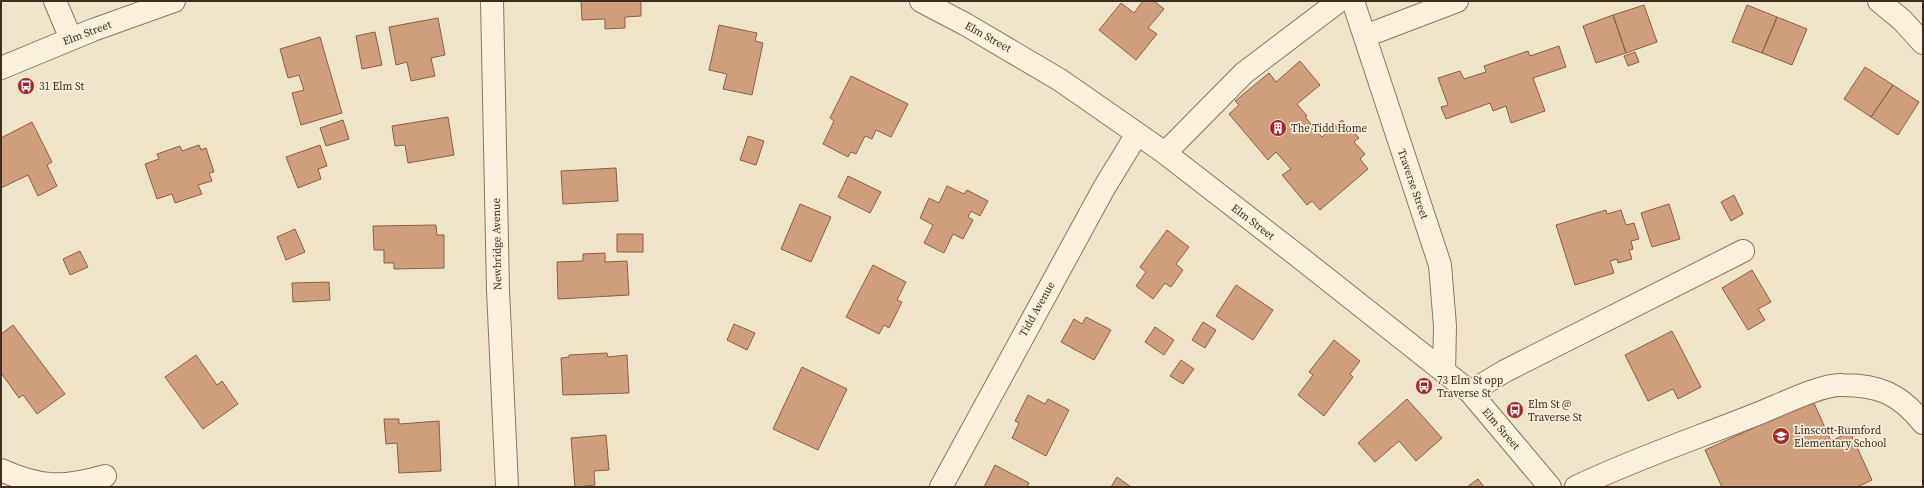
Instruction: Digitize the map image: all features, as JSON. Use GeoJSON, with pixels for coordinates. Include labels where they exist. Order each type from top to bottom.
{"type":"FeatureCollection","features":[{"type":"Feature","properties":{"kind":"street"},"geometry":{"type":"LineString","coordinates":[[55,1],[70,39]]}},
{"type":"Feature","properties":{"kind":"street","name":"Elm Street"},"geometry":{"type":"LineString","coordinates":[[1,68],[70,39],[174,1]]}},
{"type":"Feature","properties":{"kind":"street","name":"Newbridge Avenue"},"geometry":{"type":"LineString","coordinates":[[492,1],[498,290],[507,487]]}},
{"type":"Feature","properties":{"kind":"street","name":"Elm Street"},"geometry":{"type":"LineString","coordinates":[[921,1],[964,24],[1060,80],[1165,154],[1470,392],[1550,487]]}},
{"type":"Feature","properties":{"kind":"street"},"geometry":{"type":"LineString","coordinates":[[1165,154],[1244,73],[1339,1]]}},
{"type":"Feature","properties":{"kind":"street","name":"Traverse Street"},"geometry":{"type":"LineString","coordinates":[[1353,1],[1391,121],[1440,266],[1445,326],[1444,372]]}},
{"type":"Feature","properties":{"kind":"street"},"geometry":{"type":"LineString","coordinates":[[1365,36],[1457,1]]}},
{"type":"Feature","properties":{"kind":"street"},"geometry":{"type":"LineString","coordinates":[[1878,1],[1902,20],[1923,43]]}},
{"type":"Feature","properties":{"kind":"street","name":"Tidd Avenue"},"geometry":{"type":"LineString","coordinates":[[941,487],[1104,188],[1138,134]]}},
{"type":"Feature","properties":{"kind":"street"},"geometry":{"type":"LineString","coordinates":[[1470,392],[1505,371],[1743,252]]}},
{"type":"Feature","properties":{"kind":"street"},"geometry":{"type":"LineString","coordinates":[[1576,487],[1792,400],[1840,384],[1882,390],[1896,396],[1911,408],[1923,423]]}},
{"type":"Feature","properties":{"kind":"street"},"geometry":{"type":"LineString","coordinates":[[1,470],[17,477],[41,484],[77,484],[105,476]]}},
{"type":"Feature","properties":{"kind":"building"},"geometry":{"type":"Polygon","coordinates":[[[581,1],[641,1],[641,16],[625,17],[625,28],[605,29],[605,19],[582,20],[581,1]]]}},
{"type":"Feature","properties":{"kind":"building"},"geometry":{"type":"Polygon","coordinates":[[[1143,1],[1154,1],[1164,9],[1148,28],[1157,34],[1136,60],[1099,30],[1121,3],[1134,13],[1143,1]]]}},
{"type":"Feature","properties":{"kind":"building"},"geometry":{"type":"Polygon","coordinates":[[[1644,5],[1657,42],[1626,53],[1613,15],[1644,5]]]}},
{"type":"Feature","properties":{"kind":"building"},"geometry":{"type":"Polygon","coordinates":[[[1747,5],[1777,17],[1762,53],[1732,42],[1747,5]]]}},
{"type":"Feature","properties":{"kind":"building"},"geometry":{"type":"Polygon","coordinates":[[[1613,15],[1626,53],[1596,63],[1583,26],[1613,15]]]}},
{"type":"Feature","properties":{"kind":"building"},"geometry":{"type":"Polygon","coordinates":[[[1777,17],[1807,29],[1792,65],[1762,53],[1777,17]]]}},
{"type":"Feature","properties":{"kind":"building"},"geometry":{"type":"Polygon","coordinates":[[[438,18],[445,55],[431,58],[435,76],[411,81],[407,62],[396,65],[389,27],[438,18]]]}},
{"type":"Feature","properties":{"kind":"building"},"geometry":{"type":"Polygon","coordinates":[[[719,25],[757,33],[755,41],[763,43],[752,95],[723,89],[727,74],[709,70],[719,25]]]}},
{"type":"Feature","properties":{"kind":"building"},"geometry":{"type":"Polygon","coordinates":[[[375,32],[382,65],[362,69],[356,36],[375,32]]]}},
{"type":"Feature","properties":{"kind":"building"},"geometry":{"type":"Polygon","coordinates":[[[320,37],[342,113],[301,125],[292,93],[304,90],[299,75],[288,78],[280,49],[320,37]]]}},
{"type":"Feature","properties":{"kind":"building"},"geometry":{"type":"Polygon","coordinates":[[[1559,46],[1566,67],[1533,78],[1545,111],[1511,123],[1506,106],[1493,111],[1490,103],[1446,119],[1441,107],[1448,105],[1438,78],[1460,71],[1464,79],[1486,72],[1484,66],[1528,51],[1530,56],[1559,46]]]}},
{"type":"Feature","properties":{"kind":"building"},"geometry":{"type":"Polygon","coordinates":[[[1635,52],[1639,62],[1628,66],[1624,56],[1635,52]]]}},
{"type":"Feature","properties":{"kind":"building","name":"The Tidd Home"},"geometry":{"type":"Polygon","coordinates":[[[1300,61],[1320,85],[1297,104],[1307,116],[1305,117],[1322,137],[1342,120],[1359,138],[1354,142],[1365,154],[1360,159],[1368,169],[1320,210],[1312,201],[1307,205],[1282,175],[1291,169],[1276,152],[1268,160],[1229,114],[1239,105],[1235,101],[1269,73],[1276,82],[1300,61]]]}},
{"type":"Feature","properties":{"kind":"building"},"geometry":{"type":"Polygon","coordinates":[[[1865,67],[1893,85],[1871,117],[1844,99],[1865,67]]]}},
{"type":"Feature","properties":{"kind":"building"},"geometry":{"type":"Polygon","coordinates":[[[851,76],[908,104],[891,137],[876,130],[872,139],[865,136],[856,154],[851,152],[848,157],[823,144],[834,121],[830,118],[851,76]]]}},
{"type":"Feature","properties":{"kind":"building"},"geometry":{"type":"Polygon","coordinates":[[[1893,85],[1919,102],[1898,135],[1871,117],[1893,85]]]}},
{"type":"Feature","properties":{"kind":"building"},"geometry":{"type":"Polygon","coordinates":[[[448,117],[454,155],[408,163],[405,145],[395,146],[392,126],[448,117]]]}},
{"type":"Feature","properties":{"kind":"building"},"geometry":{"type":"Polygon","coordinates":[[[343,120],[349,139],[326,146],[320,128],[343,120]]]}},
{"type":"Feature","properties":{"kind":"building"},"geometry":{"type":"Polygon","coordinates":[[[32,122],[52,162],[47,165],[57,186],[38,196],[28,175],[1,188],[1,138],[32,122]]]}},
{"type":"Feature","properties":{"kind":"building"},"geometry":{"type":"Polygon","coordinates":[[[748,136],[764,141],[756,165],[740,160],[748,136]]]}},
{"type":"Feature","properties":{"kind":"building"},"geometry":{"type":"Polygon","coordinates":[[[199,145],[201,150],[206,148],[214,172],[209,173],[212,181],[198,185],[202,194],[175,203],[172,194],[157,199],[145,164],[159,159],[157,154],[180,146],[182,151],[199,145]]]}},
{"type":"Feature","properties":{"kind":"building"},"geometry":{"type":"Polygon","coordinates":[[[320,145],[327,166],[318,169],[321,179],[298,188],[286,157],[320,145]]]}},
{"type":"Feature","properties":{"kind":"building"},"geometry":{"type":"Polygon","coordinates":[[[616,168],[618,201],[563,204],[561,171],[616,168]]]}},
{"type":"Feature","properties":{"kind":"building"},"geometry":{"type":"Polygon","coordinates":[[[848,176],[881,192],[870,213],[838,197],[848,176]]]}},
{"type":"Feature","properties":{"kind":"building"},"geometry":{"type":"Polygon","coordinates":[[[947,186],[964,194],[967,190],[988,201],[980,216],[971,211],[968,217],[973,220],[963,239],[953,234],[944,253],[924,243],[933,225],[920,218],[929,198],[939,203],[947,186]]]}},
{"type":"Feature","properties":{"kind":"building"},"geometry":{"type":"Polygon","coordinates":[[[1734,195],[1743,214],[1731,221],[1721,202],[1734,195]]]}},
{"type":"Feature","properties":{"kind":"building"},"geometry":{"type":"Polygon","coordinates":[[[800,204],[831,217],[811,262],[781,249],[800,204]]]}},
{"type":"Feature","properties":{"kind":"building"},"geometry":{"type":"Polygon","coordinates":[[[1669,204],[1680,239],[1652,247],[1641,213],[1669,204]]]}},
{"type":"Feature","properties":{"kind":"building"},"geometry":{"type":"Polygon","coordinates":[[[1606,210],[1607,214],[1621,210],[1626,225],[1634,223],[1639,239],[1631,241],[1633,249],[1629,250],[1632,259],[1618,263],[1617,259],[1610,261],[1614,273],[1575,285],[1556,225],[1606,210]]]}},
{"type":"Feature","properties":{"kind":"building"},"geometry":{"type":"Polygon","coordinates":[[[436,225],[437,235],[444,235],[444,268],[394,269],[394,263],[384,263],[384,250],[374,250],[373,226],[436,225]]]}},
{"type":"Feature","properties":{"kind":"building"},"geometry":{"type":"Polygon","coordinates":[[[295,229],[305,252],[286,260],[277,237],[295,229]]]}},
{"type":"Feature","properties":{"kind":"building"},"geometry":{"type":"Polygon","coordinates":[[[1167,230],[1189,247],[1176,264],[1183,270],[1171,287],[1165,283],[1153,299],[1136,286],[1146,272],[1140,267],[1167,230]]]}},
{"type":"Feature","properties":{"kind":"building"},"geometry":{"type":"Polygon","coordinates":[[[617,234],[643,234],[643,252],[617,252],[617,234]]]}},
{"type":"Feature","properties":{"kind":"building"},"geometry":{"type":"Polygon","coordinates":[[[80,251],[88,267],[70,275],[63,259],[80,251]]]}},
{"type":"Feature","properties":{"kind":"building"},"geometry":{"type":"Polygon","coordinates":[[[605,253],[605,262],[627,261],[629,295],[558,299],[557,262],[583,261],[583,254],[605,253]]]}},
{"type":"Feature","properties":{"kind":"building"},"geometry":{"type":"Polygon","coordinates":[[[873,265],[906,282],[897,300],[902,302],[889,328],[884,325],[879,334],[846,317],[873,265]]]}},
{"type":"Feature","properties":{"kind":"building"},"geometry":{"type":"Polygon","coordinates":[[[1752,270],[1771,302],[1758,309],[1765,320],[1748,330],[1722,288],[1752,270]]]}},
{"type":"Feature","properties":{"kind":"building"},"geometry":{"type":"Polygon","coordinates":[[[329,282],[330,300],[293,302],[292,283],[329,282]]]}},
{"type":"Feature","properties":{"kind":"building"},"geometry":{"type":"Polygon","coordinates":[[[1236,285],[1273,310],[1253,340],[1216,316],[1236,285]]]}},
{"type":"Feature","properties":{"kind":"building"},"geometry":{"type":"Polygon","coordinates":[[[1086,317],[1111,330],[1094,360],[1061,342],[1074,319],[1082,324],[1086,317]]]}},
{"type":"Feature","properties":{"kind":"building"},"geometry":{"type":"Polygon","coordinates":[[[1203,322],[1216,330],[1205,348],[1192,340],[1203,322]]]}},
{"type":"Feature","properties":{"kind":"building"},"geometry":{"type":"Polygon","coordinates":[[[734,324],[755,333],[747,350],[727,340],[734,324]]]}},
{"type":"Feature","properties":{"kind":"building"},"geometry":{"type":"Polygon","coordinates":[[[13,325],[65,394],[37,414],[23,395],[19,398],[1,373],[1,334],[13,325]]]}},
{"type":"Feature","properties":{"kind":"building"},"geometry":{"type":"Polygon","coordinates":[[[1155,327],[1174,340],[1164,355],[1145,342],[1155,327]]]}},
{"type":"Feature","properties":{"kind":"building"},"geometry":{"type":"Polygon","coordinates":[[[1672,331],[1701,387],[1678,399],[1673,389],[1648,401],[1625,355],[1672,331]]]}},
{"type":"Feature","properties":{"kind":"building"},"geometry":{"type":"Polygon","coordinates":[[[1334,340],[1360,361],[1350,374],[1353,377],[1324,416],[1298,395],[1313,375],[1309,372],[1334,340]]]}},
{"type":"Feature","properties":{"kind":"building"},"geometry":{"type":"Polygon","coordinates":[[[607,353],[608,357],[627,355],[629,393],[563,395],[561,358],[569,357],[569,355],[607,353]]]}},
{"type":"Feature","properties":{"kind":"building"},"geometry":{"type":"Polygon","coordinates":[[[196,355],[217,385],[222,381],[238,404],[203,429],[165,377],[196,355]]]}},
{"type":"Feature","properties":{"kind":"building"},"geometry":{"type":"Polygon","coordinates":[[[1181,360],[1194,369],[1183,384],[1170,376],[1181,360]]]}},
{"type":"Feature","properties":{"kind":"building"},"geometry":{"type":"Polygon","coordinates":[[[802,367],[847,389],[818,450],[773,429],[802,367]]]}},
{"type":"Feature","properties":{"kind":"building"},"geometry":{"type":"Polygon","coordinates":[[[1028,395],[1045,404],[1048,399],[1069,410],[1046,456],[1012,438],[1019,423],[1015,421],[1028,395]]]}},
{"type":"Feature","properties":{"kind":"building"},"geometry":{"type":"Polygon","coordinates":[[[1407,399],[1442,438],[1416,461],[1399,441],[1375,462],[1358,443],[1407,399]]]}},
{"type":"Feature","properties":{"kind":"building"},"geometry":{"type":"Polygon","coordinates":[[[1813,401],[1831,441],[1850,432],[1872,480],[1857,487],[1722,487],[1705,450],[1813,401]]]}},
{"type":"Feature","properties":{"kind":"building"},"geometry":{"type":"Polygon","coordinates":[[[384,419],[399,419],[399,424],[439,421],[441,471],[399,473],[397,443],[386,444],[384,419]]]}},
{"type":"Feature","properties":{"kind":"building"},"geometry":{"type":"Polygon","coordinates":[[[606,435],[609,470],[594,471],[595,485],[575,487],[571,438],[606,435]]]}},
{"type":"Feature","properties":{"kind":"building"},"geometry":{"type":"Polygon","coordinates":[[[995,465],[1029,483],[1027,487],[984,487],[995,465]]]}},
{"type":"Feature","properties":{"kind":"building"},"geometry":{"type":"Polygon","coordinates":[[[1117,477],[1131,487],[1111,487],[1117,477]]]}},
{"type":"Feature","properties":{"kind":"building"},"geometry":{"type":"Polygon","coordinates":[[[1478,479],[1484,487],[1467,487],[1478,479]]]}},
{"type":"Feature","properties":{"kind":"place","name":"31 Elm St"},"geometry":{"type":"Point","coordinates":[26,86]}},
{"type":"Feature","properties":{"kind":"place","name":"The Tidd Home"},"geometry":{"type":"Point","coordinates":[1278,128]}},
{"type":"Feature","properties":{"kind":"place","name":"73 Elm St opp Traverse St"},"geometry":{"type":"Point","coordinates":[1424,386]}},
{"type":"Feature","properties":{"kind":"place","name":"Elm St @ Traverse St"},"geometry":{"type":"Point","coordinates":[1515,410]}},
{"type":"Feature","properties":{"kind":"place","name":"Linscott-Rumford Elementary School"},"geometry":{"type":"Point","coordinates":[1781,436]}}]}
